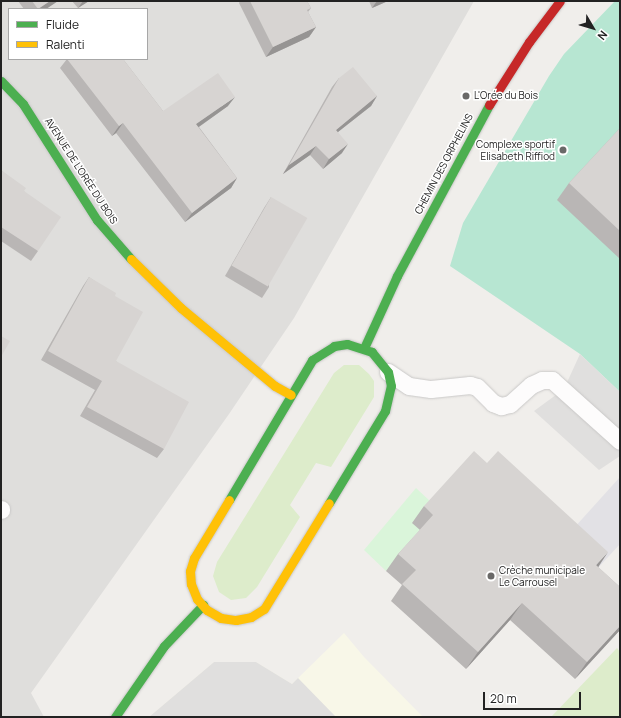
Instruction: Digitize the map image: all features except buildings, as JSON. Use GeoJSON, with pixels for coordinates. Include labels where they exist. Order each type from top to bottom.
{"type":"FeatureCollection","features":[{"type":"Feature","properties":{"kind":"street","name":"CHEMIN DES ORPHELINS"},"geometry":{"type":"LineString","coordinates":[[364,348],[397,276],[479,121],[529,42],[560,1]]}},
{"type":"Feature","properties":{"kind":"street","name":"AVENUE DE L'ORÉE DU BOIS"},"geometry":{"type":"LineString","coordinates":[[1,81],[23,104],[97,220],[131,259],[181,308],[275,386],[291,395]]}},
{"type":"Feature","properties":{"kind":"street"},"geometry":{"type":"LineString","coordinates":[[347,344],[364,348],[381,361],[388,372],[391,390],[385,411],[264,609],[251,617],[236,620],[221,618],[203,605],[191,584],[194,558],[312,360],[322,352],[347,344]]}},
{"type":"Feature","properties":{"kind":"street"},"geometry":{"type":"LineString","coordinates":[[116,717],[164,646],[203,605]]}},
{"type":"Feature","properties":{"kind":"lane"},"geometry":{"type":"LineString","coordinates":[[388,372],[409,386],[431,389],[470,385],[477,387],[493,403],[501,406],[510,404],[531,385],[542,380],[552,380],[620,441]]}},
{"type":"Feature","properties":{"kind":"shaded area"},"geometry":{"type":"Polygon","coordinates":[[[1,1],[474,1],[294,318],[229,414],[31,693],[44,717],[1,717],[1,1]]]}},
{"type":"Feature","properties":{"kind":"shaded area"},"geometry":{"type":"Polygon","coordinates":[[[580,354],[620,392],[620,456],[599,470],[534,411],[564,389],[580,354]]]}},
{"type":"Feature","properties":{"kind":"shaded area"},"geometry":{"type":"Polygon","coordinates":[[[620,477],[620,544],[597,569],[564,539],[620,477]]]}},
{"type":"Feature","properties":{"kind":"shaded area"},"geometry":{"type":"Polygon","coordinates":[[[344,633],[364,657],[423,717],[149,717],[214,662],[256,662],[292,684],[344,633]]]}},
{"type":"Feature","properties":{"kind":"shaded area"},"geometry":{"type":"Polygon","coordinates":[[[214,662],[256,662],[292,684],[298,678],[336,717],[149,717],[214,662]]]}},
{"type":"Feature","properties":{"kind":"green space","name":"Complexe sportif Elisabeth Riffiod"},"geometry":{"type":"Polygon","coordinates":[[[615,1],[620,1],[620,392],[580,354],[450,266],[463,223],[549,76],[564,54],[615,1]]]}},
{"type":"Feature","properties":{"kind":"green space"},"geometry":{"type":"Polygon","coordinates":[[[344,365],[359,365],[369,374],[374,381],[374,397],[331,467],[316,463],[290,505],[300,517],[257,587],[246,598],[231,600],[219,592],[213,576],[217,562],[334,373],[344,365]]]}},
{"type":"Feature","properties":{"kind":"green space"},"geometry":{"type":"Polygon","coordinates":[[[416,488],[431,502],[422,532],[386,571],[364,550],[416,488]]]}},
{"type":"Feature","properties":{"kind":"green space"},"geometry":{"type":"Polygon","coordinates":[[[617,648],[620,652],[620,717],[551,717],[617,648]]]}},
{"type":"Feature","properties":{"kind":"traffic: fast"},"geometry":{"type":"LineString","coordinates":[[1,81],[23,104],[97,220],[131,259]]}},
{"type":"Feature","properties":{"kind":"traffic: fast"},"geometry":{"type":"LineString","coordinates":[[364,348],[397,276],[489,105]]}},
{"type":"Feature","properties":{"kind":"traffic: fast"},"geometry":{"type":"LineString","coordinates":[[329,503],[385,411],[391,386],[388,372],[372,352],[347,344]]}},
{"type":"Feature","properties":{"kind":"traffic: fast"},"geometry":{"type":"LineString","coordinates":[[229,500],[312,360],[334,346],[347,344]]}},
{"type":"Feature","properties":{"kind":"traffic: fast"},"geometry":{"type":"LineString","coordinates":[[115,717],[164,646],[203,605]]}},
{"type":"Feature","properties":{"kind":"traffic: slow"},"geometry":{"type":"LineString","coordinates":[[131,259],[181,308],[275,386],[291,395]]}},
{"type":"Feature","properties":{"kind":"traffic: slow"},"geometry":{"type":"LineString","coordinates":[[229,500],[194,558],[190,571],[191,584],[197,599],[207,610],[221,618],[236,620],[251,617],[264,609],[329,503]]}},
{"type":"Feature","properties":{"kind":"traffic: jam"},"geometry":{"type":"LineString","coordinates":[[489,105],[529,42],[560,1]]}},
{"type":"Feature","properties":{"kind":"place","name":"L'Orée du Bois"},"geometry":{"type":"Point","coordinates":[466,96]}},
{"type":"Feature","properties":{"kind":"place","name":"Complexe sportif Elisabeth Riffiod"},"geometry":{"type":"Point","coordinates":[563,150]}},
{"type":"Feature","properties":{"kind":"place","name":"Crèche municipale Le Carrousel"},"geometry":{"type":"Point","coordinates":[491,576]}}]}
